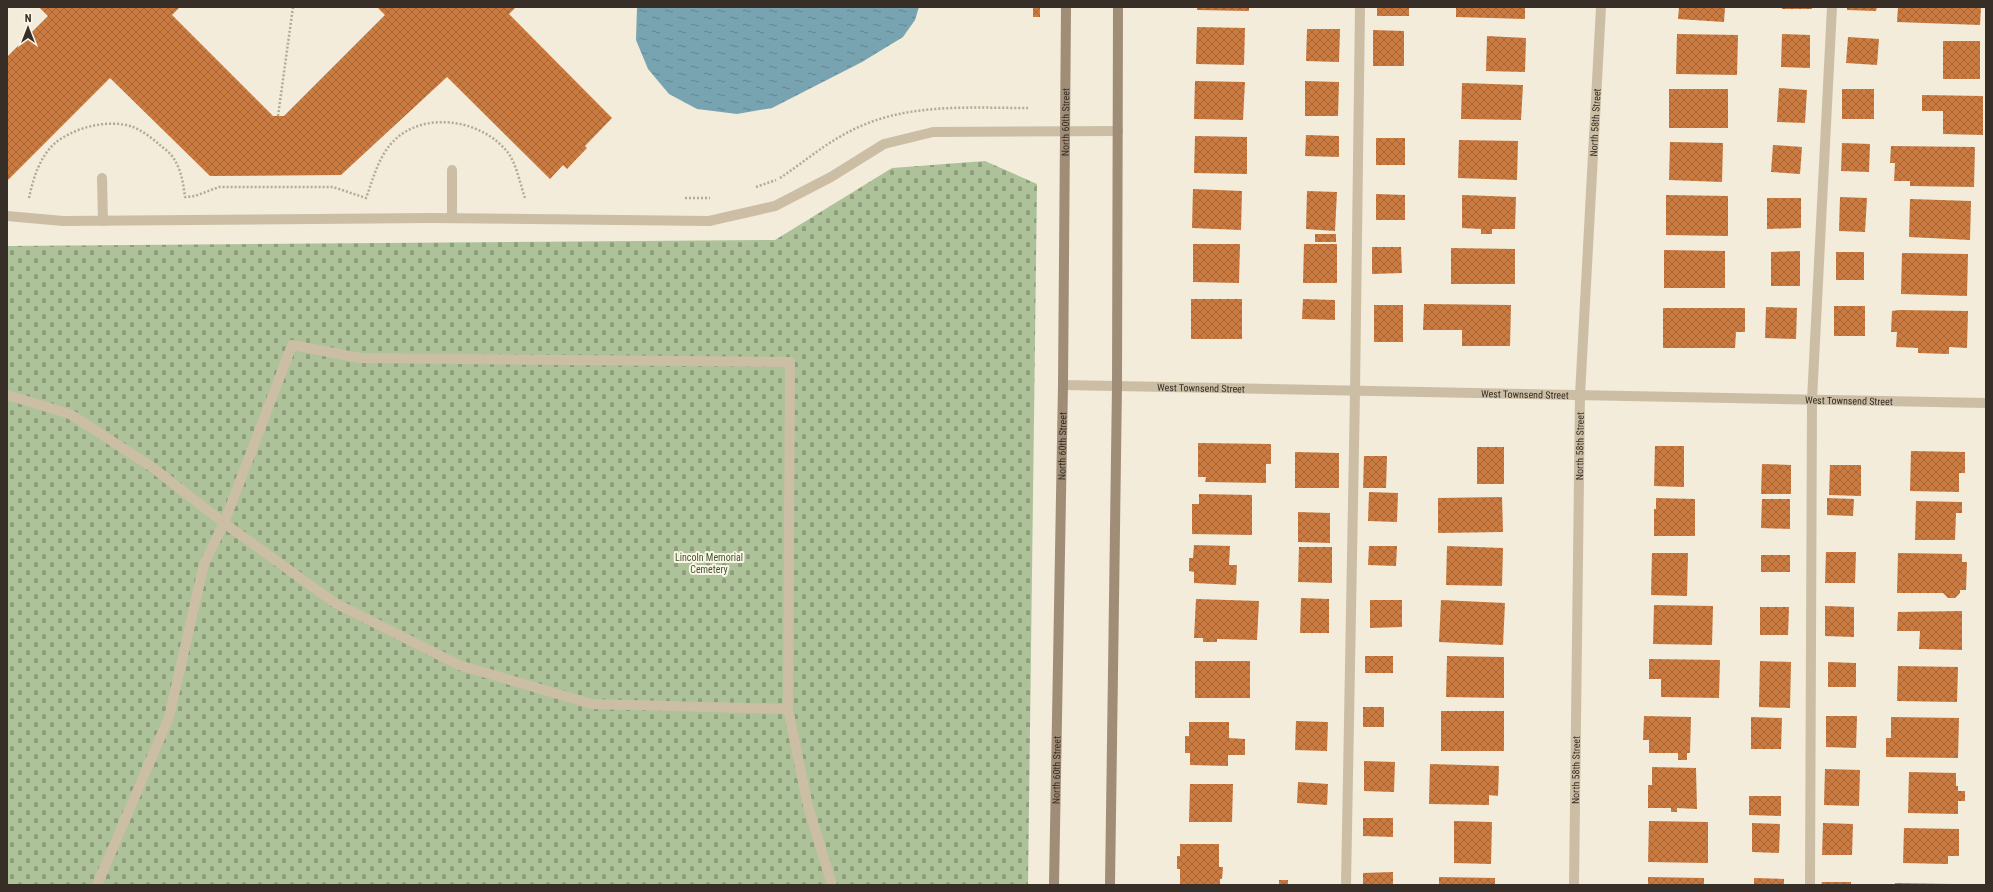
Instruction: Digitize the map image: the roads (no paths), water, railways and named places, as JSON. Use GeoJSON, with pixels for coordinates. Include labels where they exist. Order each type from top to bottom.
{"type":"FeatureCollection","features":[{"type":"Feature","properties":{"kind":"main road","name":"North 60th Street"},"geometry":{"type":"LineString","coordinates":[[1054,885],[1064,385],[1066,7]]}},
{"type":"Feature","properties":{"kind":"main road"},"geometry":{"type":"LineString","coordinates":[[1110,885],[1117,386],[1118,7]]}},
{"type":"Feature","properties":{"kind":"street"},"geometry":{"type":"LineString","coordinates":[[1346,885],[1360,7]]}},
{"type":"Feature","properties":{"kind":"street","name":"North 58th Street"},"geometry":{"type":"LineString","coordinates":[[1574,885],[1580,395],[1601,7]]}},
{"type":"Feature","properties":{"kind":"street"},"geometry":{"type":"LineString","coordinates":[[1810,885],[1812,400],[1832,7]]}},
{"type":"Feature","properties":{"kind":"street"},"geometry":{"type":"LineString","coordinates":[[7,216],[63,221],[452,218],[709,221],[775,206],[830,177],[884,144],[933,132],[1118,131]]}},
{"type":"Feature","properties":{"kind":"street"},"geometry":{"type":"LineString","coordinates":[[452,170],[452,218]]}},
{"type":"Feature","properties":{"kind":"street"},"geometry":{"type":"LineString","coordinates":[[102,178],[103,221]]}},
{"type":"Feature","properties":{"kind":"street"},"geometry":{"type":"LineString","coordinates":[[97,885],[169,717],[204,564],[224,523],[292,345],[360,358],[790,362],[788,710],[808,806],[832,885]]}},
{"type":"Feature","properties":{"kind":"street","name":"West Townsend Street"},"geometry":{"type":"LineString","coordinates":[[1064,385],[1355,392],[1986,403]]}},
{"type":"Feature","properties":{"kind":"street"},"geometry":{"type":"LineString","coordinates":[[7,395],[70,414],[152,467],[224,523],[335,602],[459,665],[592,704],[788,710]]}},
{"type":"Feature","properties":{"kind":"water"},"geometry":{"type":"Polygon","coordinates":[[[637,7],[919,7],[915,20],[903,37],[862,62],[772,108],[737,114],[697,109],[669,94],[648,69],[636,40],[637,7]]]}},
{"type":"Feature","properties":{"kind":"park label","name":"Lincoln Memorial Cemetery"},"geometry":{"type":"Point","coordinates":[709,562]}}]}
